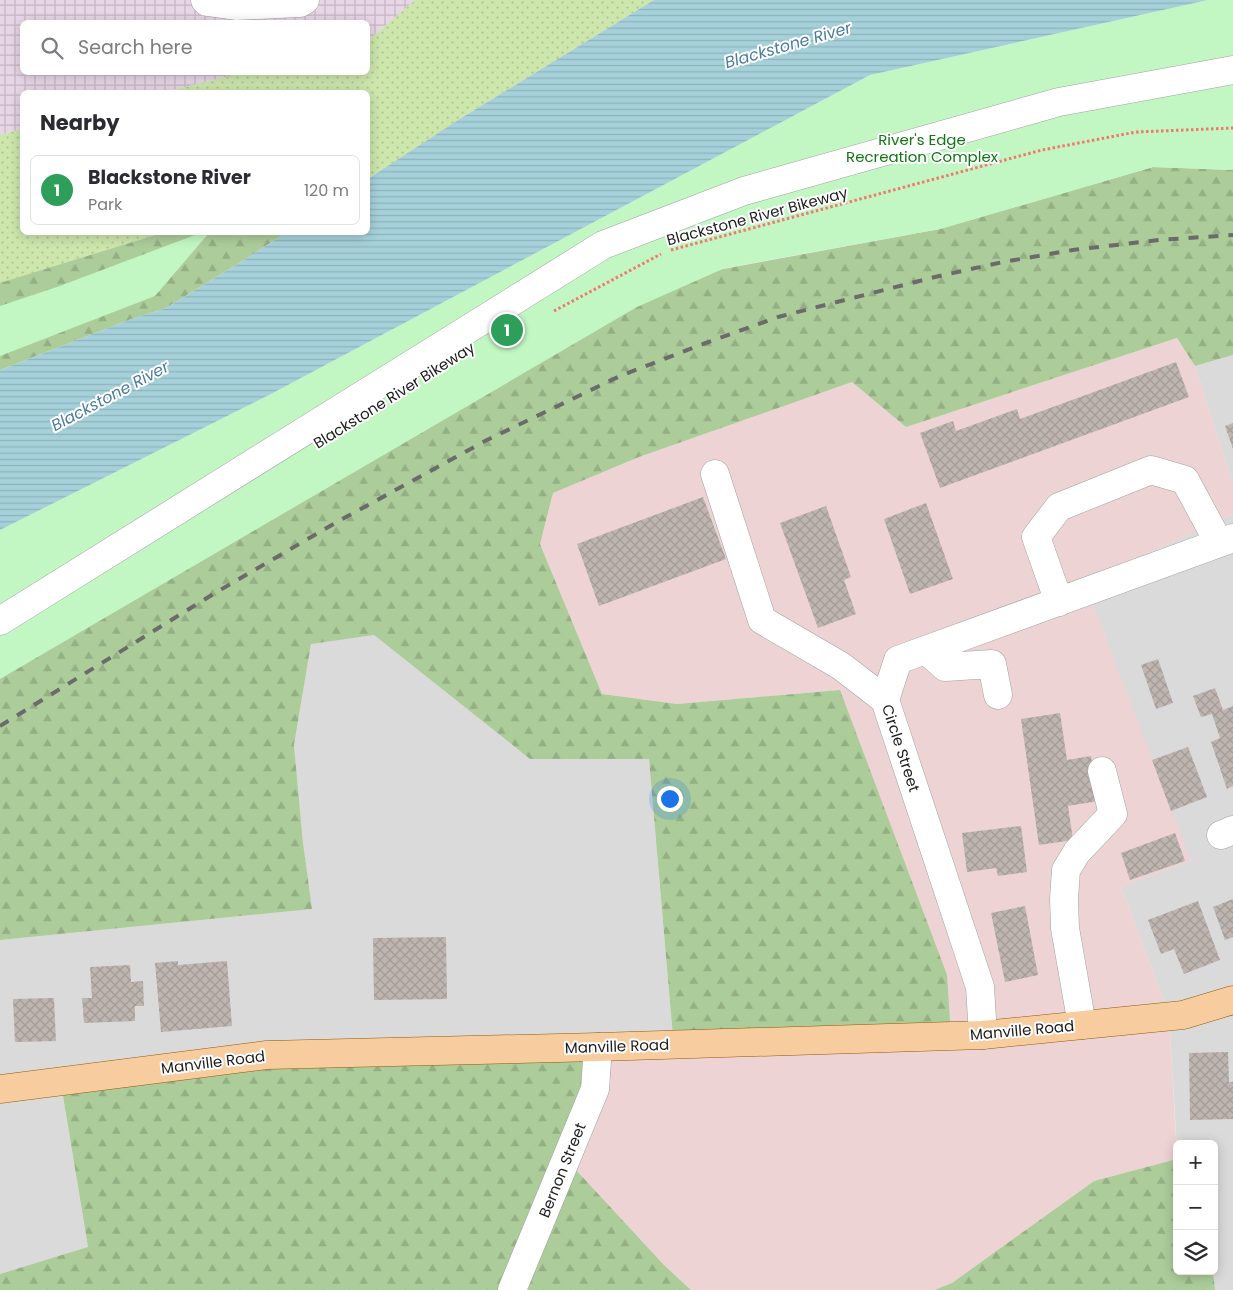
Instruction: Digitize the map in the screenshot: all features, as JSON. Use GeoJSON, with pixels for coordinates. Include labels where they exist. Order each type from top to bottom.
{"type":"FeatureCollection","features":[{"type":"Feature","properties":{"kind":"main road","name":"Manville Road"},"geometry":{"type":"LineString","coordinates":[[0,1089],[267,1055],[598,1047],[984,1034],[1183,1015],[1233,1000]]}},
{"type":"Feature","properties":{"kind":"street"},"geometry":{"type":"LineString","coordinates":[[205,0],[236,6],[300,3],[305,0]]}},
{"type":"Feature","properties":{"kind":"street"},"geometry":{"type":"LineString","coordinates":[[0,621],[603,245],[744,192],[1060,102],[1233,70]]}},
{"type":"Feature","properties":{"kind":"street"},"geometry":{"type":"LineString","coordinates":[[1060,602],[1036,537],[1059,507],[1150,470],[1185,480],[1226,541]]}},
{"type":"Feature","properties":{"kind":"street"},"geometry":{"type":"LineString","coordinates":[[715,474],[762,620],[841,666],[885,700]]}},
{"type":"Feature","properties":{"kind":"street","name":"Circle Street"},"geometry":{"type":"LineString","coordinates":[[984,1034],[980,987],[885,700],[898,660],[1226,541]]}},
{"type":"Feature","properties":{"kind":"street"},"geometry":{"type":"LineString","coordinates":[[926,650],[945,667],[992,664],[998,695]]}},
{"type":"Feature","properties":{"kind":"street"},"geometry":{"type":"LineString","coordinates":[[1082,1025],[1065,928],[1066,870],[1077,852],[1113,814],[1102,771]]}},
{"type":"Feature","properties":{"kind":"street","name":"Bernon Street"},"geometry":{"type":"LineString","coordinates":[[512,1290],[595,1089],[598,1047]]}},
{"type":"Feature","properties":{"kind":"path","name":"Blackstone River Bikeway"},"geometry":{"type":"LineString","coordinates":[[550,313],[666,252],[1042,150],[1136,132],[1233,128]]}},
{"type":"Feature","properties":{"kind":"shaded area"},"geometry":{"type":"Polygon","coordinates":[[[0,0],[415,0],[370,39],[370,20],[20,20],[20,75],[234,75],[173,90],[20,90],[20,130],[0,135],[0,0]]]}},
{"type":"Feature","properties":{"kind":"shaded area"},"geometry":{"type":"Polygon","coordinates":[[[1177,338],[1195,366],[1233,485],[1233,514],[1085,583],[1191,861],[1121,887],[1169,1014],[1176,1140],[1173,1140],[1173,1160],[1094,1181],[952,1283],[934,1290],[691,1290],[664,1265],[563,1156],[593,1052],[674,1049],[840,690],[677,704],[602,694],[540,544],[553,493],[639,457],[852,382],[906,427],[1177,338]]]}},
{"type":"Feature","properties":{"kind":"shaded area"},"geometry":{"type":"Polygon","coordinates":[[[1233,355],[1233,485],[1195,366],[1233,355]]]}},
{"type":"Feature","properties":{"kind":"shaded area"},"geometry":{"type":"Polygon","coordinates":[[[1233,514],[1233,1290],[1215,1290],[1213,1275],[1218,1275],[1218,1140],[1176,1140],[1169,1014],[1121,887],[1190,861],[1085,583],[1233,514]]]}},
{"type":"Feature","properties":{"kind":"shaded area"},"geometry":{"type":"Polygon","coordinates":[[[374,635],[530,759],[649,759],[674,1049],[61,1085],[88,1248],[0,1274],[0,940],[311,909],[294,745],[311,643],[374,635]]]}},
{"type":"Feature","properties":{"kind":"green space"},"geometry":{"type":"Polygon","coordinates":[[[415,0],[654,0],[458,120],[370,177],[370,90],[173,90],[234,75],[370,75],[370,39],[415,0]]]}},
{"type":"Feature","properties":{"kind":"green space","name":"River's Edge Recreation Complex"},"geometry":{"type":"Polygon","coordinates":[[[1208,0],[1233,0],[1233,170],[1153,167],[940,229],[725,268],[637,307],[0,679],[0,530],[269,395],[870,75],[1208,0]]]}},
{"type":"Feature","properties":{"kind":"green space"},"geometry":{"type":"Polygon","coordinates":[[[20,130],[20,235],[156,235],[0,286],[0,135],[20,130]]]}},
{"type":"Feature","properties":{"kind":"green space"},"geometry":{"type":"Polygon","coordinates":[[[1153,167],[1233,170],[1233,355],[1195,366],[1177,338],[906,427],[852,382],[639,457],[553,493],[540,544],[602,694],[677,704],[840,690],[947,975],[951,1036],[674,1049],[649,759],[530,759],[374,635],[311,644],[294,745],[303,843],[312,909],[0,940],[0,666],[658,281],[940,229],[1153,167]]]}},
{"type":"Feature","properties":{"kind":"green space"},"geometry":{"type":"Polygon","coordinates":[[[156,235],[283,235],[166,308],[129,320],[0,370],[0,283],[156,235]]]}},
{"type":"Feature","properties":{"kind":"green space"},"geometry":{"type":"Polygon","coordinates":[[[195,235],[207,235],[155,296],[0,356],[0,306],[57,287],[195,235]]]}},
{"type":"Feature","properties":{"kind":"green space"},"geometry":{"type":"Polygon","coordinates":[[[593,1052],[563,1156],[664,1265],[691,1290],[0,1290],[0,1274],[88,1247],[61,1084],[259,1062],[593,1052]]]}},
{"type":"Feature","properties":{"kind":"green space"},"geometry":{"type":"Polygon","coordinates":[[[1173,1160],[1173,1275],[1213,1275],[1215,1290],[934,1290],[952,1283],[1094,1181],[1173,1160]]]}},
{"type":"Feature","properties":{"kind":"water"},"geometry":{"type":"Polygon","coordinates":[[[654,0],[1208,0],[870,75],[269,395],[0,530],[0,370],[129,320],[166,308],[283,235],[370,235],[370,178],[458,120],[654,0]]]}},
{"type":"Feature","properties":{"kind":"building"},"geometry":{"type":"Polygon","coordinates":[[[1176,362],[1189,397],[940,488],[920,433],[953,421],[956,431],[1017,409],[1020,419],[1176,362]]]}},
{"type":"Feature","properties":{"kind":"building"},"geometry":{"type":"Polygon","coordinates":[[[1233,423],[1233,449],[1225,426],[1233,423]]]}},
{"type":"Feature","properties":{"kind":"building"},"geometry":{"type":"Polygon","coordinates":[[[703,497],[726,559],[599,606],[577,544],[703,497]]]}},
{"type":"Feature","properties":{"kind":"building"},"geometry":{"type":"Polygon","coordinates":[[[926,503],[953,579],[910,594],[884,519],[926,503]]]}},
{"type":"Feature","properties":{"kind":"building"},"geometry":{"type":"Polygon","coordinates":[[[826,506],[851,577],[844,580],[856,614],[818,628],[780,523],[826,506]]]}},
{"type":"Feature","properties":{"kind":"building"},"geometry":{"type":"Polygon","coordinates":[[[1158,659],[1173,703],[1156,709],[1141,665],[1158,659]]]}},
{"type":"Feature","properties":{"kind":"building"},"geometry":{"type":"Polygon","coordinates":[[[1215,688],[1223,710],[1233,706],[1233,786],[1227,789],[1211,742],[1220,738],[1212,714],[1201,717],[1193,696],[1215,688]]]}},
{"type":"Feature","properties":{"kind":"building"},"geometry":{"type":"Polygon","coordinates":[[[1060,713],[1067,760],[1091,756],[1098,801],[1068,806],[1073,840],[1039,845],[1021,719],[1060,713]]]}},
{"type":"Feature","properties":{"kind":"building"},"geometry":{"type":"Polygon","coordinates":[[[1188,747],[1207,797],[1171,811],[1152,760],[1188,747]]]}},
{"type":"Feature","properties":{"kind":"building"},"geometry":{"type":"Polygon","coordinates":[[[1021,826],[1027,872],[998,876],[996,868],[967,872],[962,833],[1021,826]]]}},
{"type":"Feature","properties":{"kind":"building"},"geometry":{"type":"Polygon","coordinates":[[[1175,833],[1185,861],[1130,880],[1121,853],[1175,833]]]}},
{"type":"Feature","properties":{"kind":"building"},"geometry":{"type":"Polygon","coordinates":[[[1233,899],[1233,937],[1225,940],[1213,907],[1233,899]]]}},
{"type":"Feature","properties":{"kind":"building"},"geometry":{"type":"Polygon","coordinates":[[[1198,901],[1220,960],[1184,974],[1174,949],[1161,954],[1148,920],[1198,901]]]}},
{"type":"Feature","properties":{"kind":"building"},"geometry":{"type":"Polygon","coordinates":[[[1025,906],[1038,975],[1005,982],[991,913],[1025,906]]]}},
{"type":"Feature","properties":{"kind":"building"},"geometry":{"type":"Polygon","coordinates":[[[446,937],[447,999],[374,1000],[373,938],[446,937]]]}},
{"type":"Feature","properties":{"kind":"building"},"geometry":{"type":"Polygon","coordinates":[[[178,961],[178,965],[227,961],[232,1026],[161,1032],[155,963],[178,961]]]}},
{"type":"Feature","properties":{"kind":"building"},"geometry":{"type":"Polygon","coordinates":[[[130,965],[131,982],[143,981],[144,1006],[135,1006],[135,1021],[84,1023],[82,998],[92,998],[90,967],[130,965]]]}},
{"type":"Feature","properties":{"kind":"building"},"geometry":{"type":"Polygon","coordinates":[[[54,998],[56,1041],[15,1042],[13,999],[54,998]]]}},
{"type":"Feature","properties":{"kind":"building"},"geometry":{"type":"Polygon","coordinates":[[[1228,1052],[1229,1082],[1233,1082],[1233,1119],[1190,1120],[1189,1053],[1228,1052]]]}},
{"type":"Feature","properties":{"kind":"railway"},"geometry":{"type":"LineString","coordinates":[[0,726],[215,593],[337,522],[487,440],[620,376],[778,317],[935,277],[1003,262],[1073,250],[1159,240],[1233,235]]}},
{"type":"Feature","properties":{"kind":"place","name":"Blackstone River"},"geometry":{"type":"Point","coordinates":[507,330]}}]}
